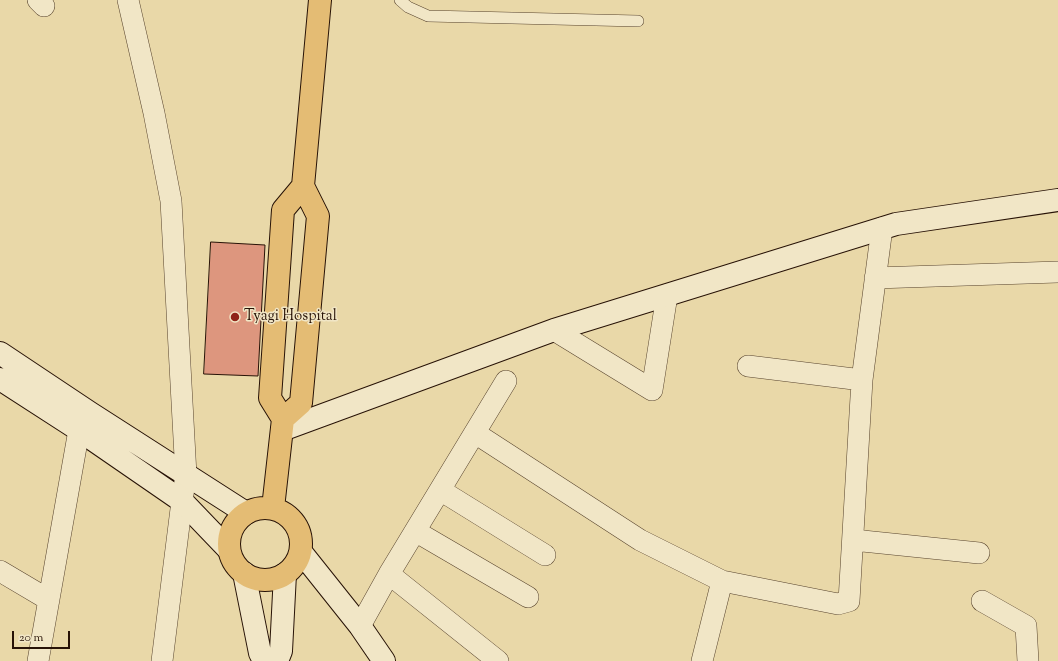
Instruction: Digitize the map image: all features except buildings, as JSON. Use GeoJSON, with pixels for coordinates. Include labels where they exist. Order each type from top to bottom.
{"type":"FeatureCollection","features":[{"type":"Feature","properties":{"kind":"main road"},"geometry":{"type":"LineString","coordinates":[[282,424],[301,403],[318,216],[303,186],[320,0]]}},
{"type":"Feature","properties":{"kind":"main road"},"geometry":{"type":"LineString","coordinates":[[273,508],[282,424],[270,398],[283,210],[303,186]]}},
{"type":"Feature","properties":{"kind":"main road"},"geometry":{"type":"LineString","coordinates":[[259,508],[273,508],[286,514],[296,524],[301,537],[301,552],[295,565],[285,574],[271,580],[257,579],[244,573],[234,563],[229,550],[230,535],[236,522],[246,513],[259,508]]}},
{"type":"Feature","properties":{"kind":"street"},"geometry":{"type":"LineString","coordinates":[[128,0],[154,112],[171,201],[186,475],[162,661]]}},
{"type":"Feature","properties":{"kind":"street"},"geometry":{"type":"LineString","coordinates":[[282,424],[554,330],[882,228],[896,224],[1058,200]]}},
{"type":"Feature","properties":{"kind":"street"},"geometry":{"type":"LineString","coordinates":[[475,433],[640,540],[722,581],[838,604],[849,601],[862,380],[882,228]]}},
{"type":"Feature","properties":{"kind":"street"},"geometry":{"type":"LineString","coordinates":[[875,278],[1058,272]]}},
{"type":"Feature","properties":{"kind":"street"},"geometry":{"type":"LineString","coordinates":[[554,330],[652,390],[667,295]]}},
{"type":"Feature","properties":{"kind":"street"},"geometry":{"type":"LineString","coordinates":[[0,353],[90,413],[246,513]]}},
{"type":"Feature","properties":{"kind":"street"},"geometry":{"type":"LineString","coordinates":[[748,366],[862,380]]}},
{"type":"Feature","properties":{"kind":"street"},"geometry":{"type":"LineString","coordinates":[[0,379],[79,430],[182,501],[229,550]]}},
{"type":"Feature","properties":{"kind":"street"},"geometry":{"type":"LineString","coordinates":[[360,626],[389,574],[506,381]]}},
{"type":"Feature","properties":{"kind":"street"},"geometry":{"type":"LineString","coordinates":[[38,661],[79,430]]}},
{"type":"Feature","properties":{"kind":"street"},"geometry":{"type":"LineString","coordinates":[[440,490],[544,555]]}},
{"type":"Feature","properties":{"kind":"street"},"geometry":{"type":"LineString","coordinates":[[415,532],[528,597]]}},
{"type":"Feature","properties":{"kind":"street"},"geometry":{"type":"LineString","coordinates":[[853,540],[979,553]]}},
{"type":"Feature","properties":{"kind":"street"},"geometry":{"type":"LineString","coordinates":[[301,552],[360,626],[384,661]]}},
{"type":"Feature","properties":{"kind":"street"},"geometry":{"type":"LineString","coordinates":[[0,571],[49,600]]}},
{"type":"Feature","properties":{"kind":"street"},"geometry":{"type":"LineString","coordinates":[[244,573],[260,653],[264,661]]}},
{"type":"Feature","properties":{"kind":"street"},"geometry":{"type":"LineString","coordinates":[[277,661],[281,651],[285,574]]}},
{"type":"Feature","properties":{"kind":"street"},"geometry":{"type":"LineString","coordinates":[[389,574],[498,661]]}},
{"type":"Feature","properties":{"kind":"street"},"geometry":{"type":"LineString","coordinates":[[702,661],[722,581]]}},
{"type":"Feature","properties":{"kind":"street"},"geometry":{"type":"LineString","coordinates":[[982,601],[1026,626],[1028,661]]}},
{"type":"Feature","properties":{"kind":"lane"},"geometry":{"type":"LineString","coordinates":[[400,0],[408,7],[428,16],[638,21]]}},
{"type":"Feature","properties":{"kind":"place","name":"Tyagi Hospital"},"geometry":{"type":"Point","coordinates":[235,317]}}]}
